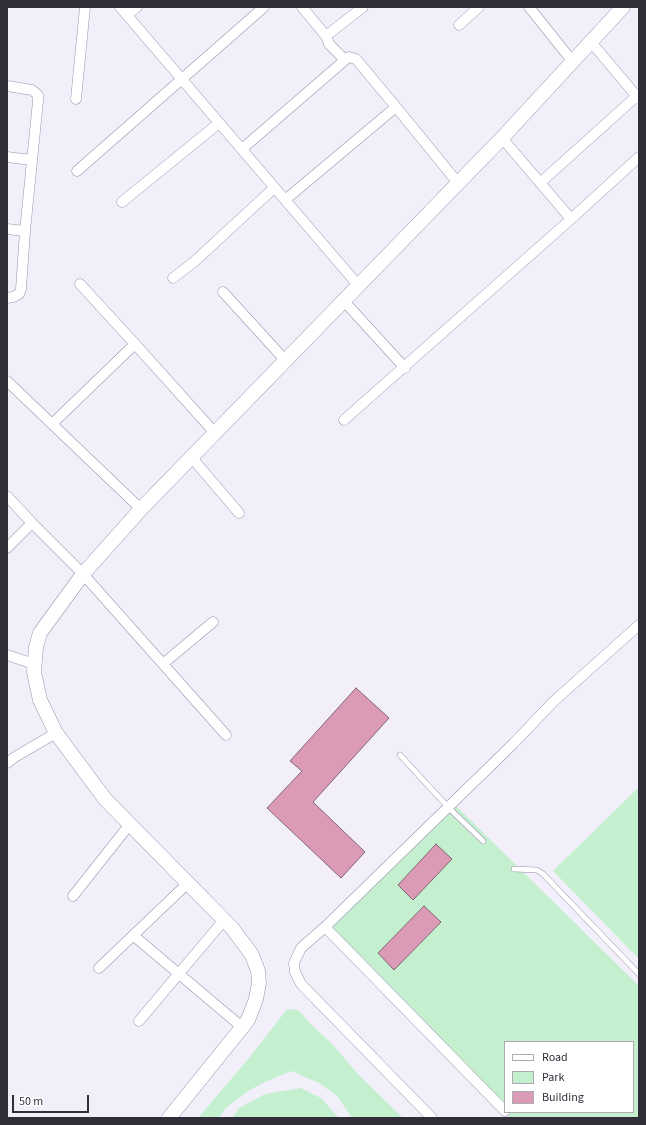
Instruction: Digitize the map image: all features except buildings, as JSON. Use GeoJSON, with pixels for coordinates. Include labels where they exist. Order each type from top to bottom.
{"type":"FeatureCollection","features":[{"type":"Feature","properties":{"kind":"street"},"geometry":{"type":"LineString","coordinates":[[76,99],[86,7]]}},
{"type":"Feature","properties":{"kind":"street"},"geometry":{"type":"LineString","coordinates":[[120,7],[358,285]]}},
{"type":"Feature","properties":{"kind":"street"},"geometry":{"type":"LineString","coordinates":[[127,15],[137,7]]}},
{"type":"Feature","properties":{"kind":"street"},"geometry":{"type":"LineString","coordinates":[[77,171],[264,7]]}},
{"type":"Feature","properties":{"kind":"street"},"geometry":{"type":"LineString","coordinates":[[302,7],[326,36],[329,44],[345,60]]}},
{"type":"Feature","properties":{"kind":"street"},"geometry":{"type":"LineString","coordinates":[[326,36],[363,7]]}},
{"type":"Feature","properties":{"kind":"street"},"geometry":{"type":"LineString","coordinates":[[459,25],[479,7]]}},
{"type":"Feature","properties":{"kind":"street"},"geometry":{"type":"LineString","coordinates":[[529,7],[573,62]]}},
{"type":"Feature","properties":{"kind":"street"},"geometry":{"type":"LineString","coordinates":[[169,1118],[248,1020],[256,999],[259,983],[258,971],[252,955],[232,928],[105,799],[56,734],[40,700],[34,672],[36,647],[40,633],[83,574],[141,509],[502,138],[623,7]]}},
{"type":"Feature","properties":{"kind":"street"},"geometry":{"type":"LineString","coordinates":[[540,183],[638,96],[591,42]]}},
{"type":"Feature","properties":{"kind":"street"},"geometry":{"type":"LineString","coordinates":[[242,149],[349,57],[356,59],[458,183]]}},
{"type":"Feature","properties":{"kind":"street"},"geometry":{"type":"LineString","coordinates":[[7,86],[32,90],[38,95],[21,289],[19,294],[7,298]]}},
{"type":"Feature","properties":{"kind":"street"},"geometry":{"type":"LineString","coordinates":[[285,200],[396,107]]}},
{"type":"Feature","properties":{"kind":"street"},"geometry":{"type":"LineString","coordinates":[[122,202],[219,123]]}},
{"type":"Feature","properties":{"kind":"street"},"geometry":{"type":"LineString","coordinates":[[502,138],[571,220]]}},
{"type":"Feature","properties":{"kind":"street"},"geometry":{"type":"LineString","coordinates":[[7,157],[32,160]]}},
{"type":"Feature","properties":{"kind":"street"},"geometry":{"type":"LineString","coordinates":[[344,420],[571,220],[639,157]]}},
{"type":"Feature","properties":{"kind":"street"},"geometry":{"type":"LineString","coordinates":[[173,278],[195,261],[274,188]]}},
{"type":"Feature","properties":{"kind":"street"},"geometry":{"type":"LineString","coordinates":[[7,229],[25,231]]}},
{"type":"Feature","properties":{"kind":"street"},"geometry":{"type":"LineString","coordinates":[[80,284],[215,433]]}},
{"type":"Feature","properties":{"kind":"street"},"geometry":{"type":"LineString","coordinates":[[223,292],[285,360]]}},
{"type":"Feature","properties":{"kind":"street"},"geometry":{"type":"LineString","coordinates":[[343,300],[404,368]]}},
{"type":"Feature","properties":{"kind":"street"},"geometry":{"type":"LineString","coordinates":[[52,424],[135,344]]}},
{"type":"Feature","properties":{"kind":"street"},"geometry":{"type":"LineString","coordinates":[[7,382],[141,509]]}},
{"type":"Feature","properties":{"kind":"street"},"geometry":{"type":"LineString","coordinates":[[192,458],[239,513]]}},
{"type":"Feature","properties":{"kind":"street"},"geometry":{"type":"LineString","coordinates":[[7,496],[83,574],[164,663],[226,735]]}},
{"type":"Feature","properties":{"kind":"street"},"geometry":{"type":"LineString","coordinates":[[7,548],[32,523]]}},
{"type":"Feature","properties":{"kind":"street"},"geometry":{"type":"LineString","coordinates":[[164,663],[213,622]]}},
{"type":"Feature","properties":{"kind":"street"},"geometry":{"type":"LineString","coordinates":[[432,1118],[301,984],[295,972],[294,963],[301,948],[448,808],[553,702],[639,625]]}},
{"type":"Feature","properties":{"kind":"street"},"geometry":{"type":"LineString","coordinates":[[7,655],[34,664]]}},
{"type":"Feature","properties":{"kind":"street"},"geometry":{"type":"LineString","coordinates":[[7,763],[56,734]]}},
{"type":"Feature","properties":{"kind":"street"},"geometry":{"type":"LineString","coordinates":[[73,896],[130,824]]}},
{"type":"Feature","properties":{"kind":"street"},"geometry":{"type":"LineString","coordinates":[[99,968],[188,883]]}},
{"type":"Feature","properties":{"kind":"street"},"geometry":{"type":"LineString","coordinates":[[138,1021],[224,920]]}},
{"type":"Feature","properties":{"kind":"street"},"geometry":{"type":"LineString","coordinates":[[325,926],[504,1111]]}},
{"type":"Feature","properties":{"kind":"street"},"geometry":{"type":"LineString","coordinates":[[134,936],[242,1027]]}},
{"type":"Feature","properties":{"kind":"lane"},"geometry":{"type":"LineString","coordinates":[[400,755],[448,808],[483,841]]}},
{"type":"Feature","properties":{"kind":"lane"},"geometry":{"type":"LineString","coordinates":[[514,869],[537,870],[543,874],[639,974]]}},
{"type":"Feature","properties":{"kind":"green space"},"geometry":{"type":"Polygon","coordinates":[[[639,787],[639,959],[553,871],[639,787]]]}},
{"type":"Feature","properties":{"kind":"green space"},"geometry":{"type":"Polygon","coordinates":[[[453,803],[639,986],[639,1118],[511,1118],[506,1113],[634,1113],[634,1041],[504,1041],[504,1111],[325,933],[453,803]]]}},
{"type":"Feature","properties":{"kind":"green space"},"geometry":{"type":"Polygon","coordinates":[[[287,1009],[298,1010],[333,1045],[359,1075],[403,1118],[352,1118],[337,1096],[319,1083],[291,1071],[248,1091],[226,1108],[219,1118],[198,1118],[249,1058],[287,1009]]]}},
{"type":"Feature","properties":{"kind":"green space"},"geometry":{"type":"Polygon","coordinates":[[[301,1088],[321,1098],[339,1118],[232,1118],[239,1108],[265,1094],[301,1088]]]}}]}
